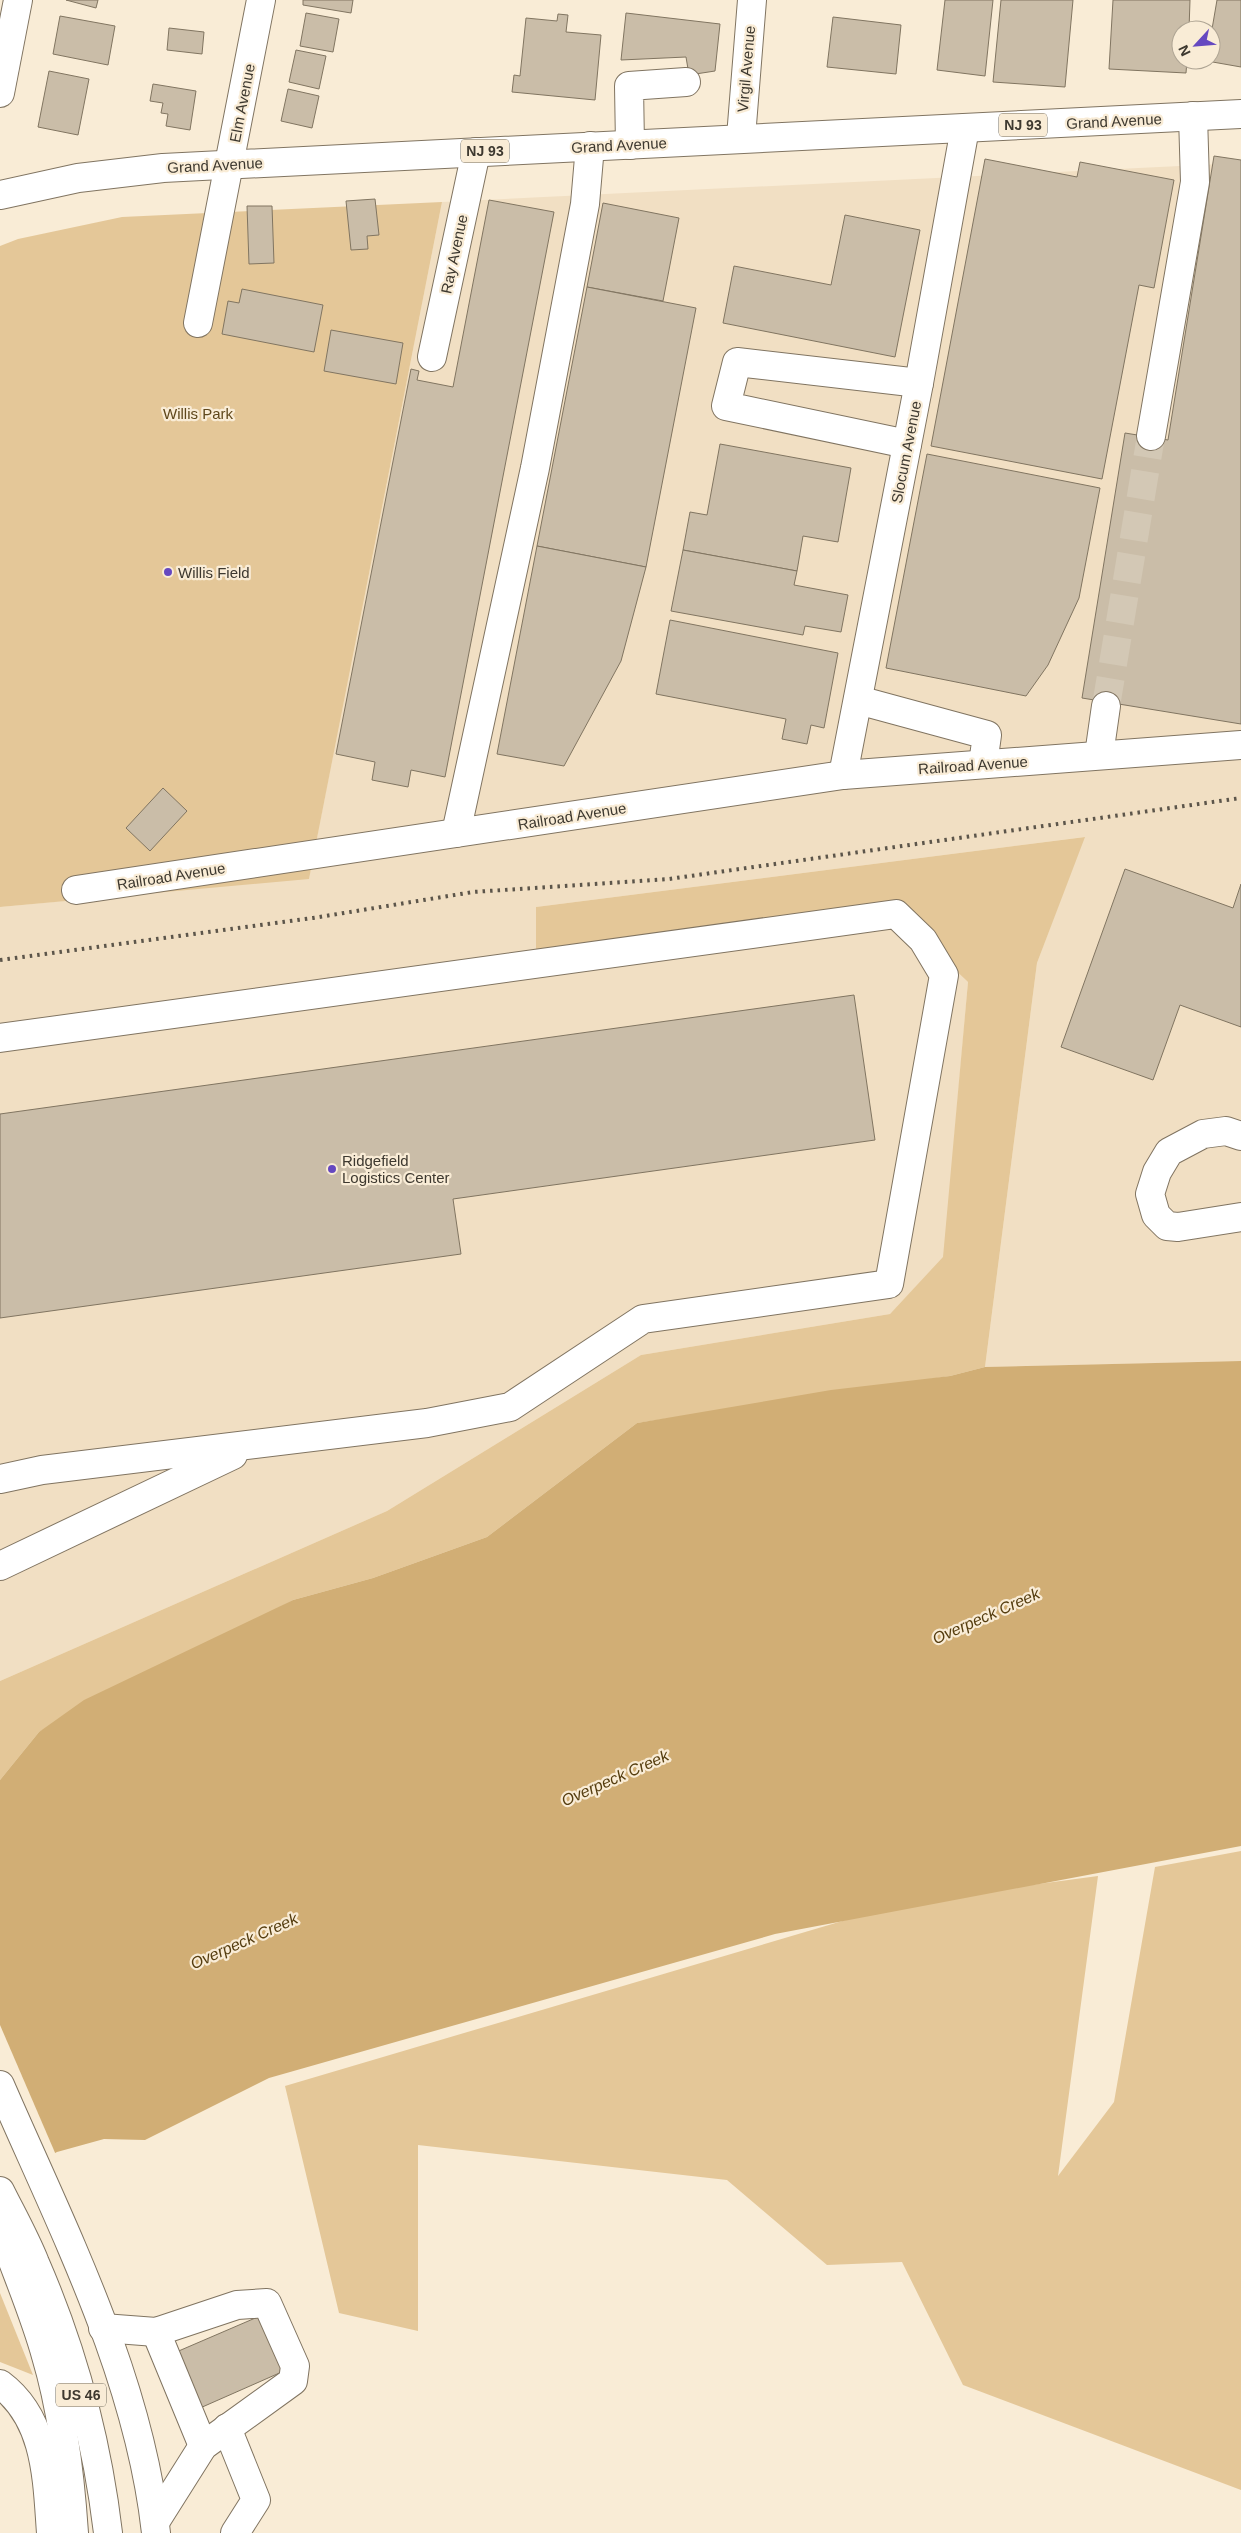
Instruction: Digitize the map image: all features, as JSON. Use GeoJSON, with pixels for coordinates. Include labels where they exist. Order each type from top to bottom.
{"type":"FeatureCollection","features":[{"type":"Feature","properties":{"kind":"main road"},"geometry":{"type":"LineString","coordinates":[[0,93],[18,0]]}},
{"type":"Feature","properties":{"kind":"main road","name":"Elm Avenue"},"geometry":{"type":"LineString","coordinates":[[198,323],[261,0]]}},
{"type":"Feature","properties":{"kind":"main road","name":"Virgil Avenue"},"geometry":{"type":"LineString","coordinates":[[741,137],[752,0]]}},
{"type":"Feature","properties":{"kind":"main road"},"geometry":{"type":"LineString","coordinates":[[630,145],[629,86],[686,82]]}},
{"type":"Feature","properties":{"kind":"main road","name":"Grand Avenue"},"geometry":{"type":"LineString","coordinates":[[0,195],[98,175],[230,164],[630,145],[741,137],[1241,114]]}},
{"type":"Feature","properties":{"kind":"main road"},"geometry":{"type":"LineString","coordinates":[[1151,436],[1195,182],[1193,116]]}},
{"type":"Feature","properties":{"kind":"main road","name":"Slocum Avenue"},"geometry":{"type":"LineString","coordinates":[[843,775],[919,383],[965,128]]}},
{"type":"Feature","properties":{"kind":"main road"},"geometry":{"type":"LineString","coordinates":[[456,833],[535,468],[585,204],[590,146]]}},
{"type":"Feature","properties":{"kind":"main road","name":"Ray Avenue"},"geometry":{"type":"LineString","coordinates":[[432,357],[476,152]]}},
{"type":"Feature","properties":{"kind":"main road"},"geometry":{"type":"LineString","coordinates":[[907,444],[726,406],[736,362],[919,383]]}},
{"type":"Feature","properties":{"kind":"main road"},"geometry":{"type":"LineString","coordinates":[[858,700],[987,735],[984,764]]}},
{"type":"Feature","properties":{"kind":"main road"},"geometry":{"type":"LineString","coordinates":[[1099,756],[1106,706]]}},
{"type":"Feature","properties":{"kind":"main road","name":"Railroad Avenue"},"geometry":{"type":"LineString","coordinates":[[76,890],[843,775],[1241,745]]}},
{"type":"Feature","properties":{"kind":"main road"},"geometry":{"type":"LineString","coordinates":[[0,1038],[896,914],[923,940],[944,976],[889,1284],[643,1319],[510,1407],[427,1423],[42,1470],[0,1480]]}},
{"type":"Feature","properties":{"kind":"main road"},"geometry":{"type":"LineString","coordinates":[[1241,1136],[1226,1131],[1202,1134],[1169,1152],[1157,1172],[1150,1194],[1156,1215],[1167,1226],[1178,1227],[1241,1217]]}},
{"type":"Feature","properties":{"kind":"main road"},"geometry":{"type":"LineString","coordinates":[[0,1566],[255,1444]]}},
{"type":"Feature","properties":{"kind":"main road","name":"US 46"},"geometry":{"type":"LineString","coordinates":[[0,2085],[70,2246],[103,2328],[140,2446],[156,2529]]}},
{"type":"Feature","properties":{"kind":"main road","name":"US 46"},"geometry":{"type":"LineString","coordinates":[[0,2191],[25,2266],[60,2327],[84,2406],[108,2533]]}},
{"type":"Feature","properties":{"kind":"main road"},"geometry":{"type":"LineString","coordinates":[[0,2226],[25,2266],[35,2321],[55,2389],[68,2462],[74,2533]]}},
{"type":"Feature","properties":{"kind":"main road"},"geometry":{"type":"LineString","coordinates":[[103,2328],[156,2332],[237,2306],[267,2303],[295,2366],[293,2381],[203,2446],[156,2529]]}},
{"type":"Feature","properties":{"kind":"main road"},"geometry":{"type":"LineString","coordinates":[[156,2332],[203,2446]]}},
{"type":"Feature","properties":{"kind":"main road"},"geometry":{"type":"LineString","coordinates":[[0,2384],[18,2399],[37,2431],[45,2472],[51,2533]]}},
{"type":"Feature","properties":{"kind":"main road"},"geometry":{"type":"LineString","coordinates":[[227,2428],[256,2500],[234,2533]]}},
{"type":"Feature","properties":{"kind":"shaded area"},"geometry":{"type":"Polygon","coordinates":[[[1241,163],[1241,1361],[985,1367],[1037,963],[1084,837],[536,907],[536,964],[896,914],[968,982],[944,1257],[890,1314],[641,1355],[387,1511],[0,1681],[0,907],[309,878],[442,202],[1241,163]]]}},
{"type":"Feature","properties":{"kind":"green space","name":"Willis Park"},"geometry":{"type":"Polygon","coordinates":[[[442,202],[309,879],[0,907],[0,246],[18,239],[122,217],[442,202]]]}},
{"type":"Feature","properties":{"kind":"green space"},"geometry":{"type":"Polygon","coordinates":[[[1085,837],[1037,963],[985,1367],[950,1376],[637,1423],[487,1537],[373,1578],[293,1600],[39,1732],[0,1780],[0,1681],[387,1511],[641,1355],[890,1314],[943,1257],[968,982],[896,914],[536,964],[536,907],[1085,837]]]}},
{"type":"Feature","properties":{"kind":"green space"},"geometry":{"type":"Polygon","coordinates":[[[1241,1851],[1241,2490],[963,2385],[902,2262],[827,2265],[727,2180],[418,2145],[418,2331],[339,2313],[285,2086],[910,1901],[1098,1876],[1058,2176],[1114,2102],[1155,1867],[1241,1851]]]}},
{"type":"Feature","properties":{"kind":"green space"},"geometry":{"type":"Polygon","coordinates":[[[0,2293],[33,2375],[0,2362],[0,2293]]]}},
{"type":"Feature","properties":{"kind":"water","name":"Overpeck Creek"},"geometry":{"type":"Polygon","coordinates":[[[1241,1361],[1241,1846],[775,1934],[269,2078],[145,2140],[104,2139],[57,2152],[0,2182],[0,1780],[39,1732],[84,1700],[293,1600],[373,1578],[487,1537],[637,1423],[831,1390],[950,1376],[985,1367],[1241,1361]]]}},
{"type":"Feature","properties":{"kind":"pier"},"geometry":{"type":"Polygon","coordinates":[[[0,2025],[56,2155],[0,2185],[0,2025]]]}},
{"type":"Feature","properties":{"kind":"building"},"geometry":{"type":"Polygon","coordinates":[[[66,0],[98,0],[96,8],[66,0]]]}},
{"type":"Feature","properties":{"kind":"building"},"geometry":{"type":"Polygon","coordinates":[[[303,0],[353,0],[351,13],[303,5],[303,0]]]}},
{"type":"Feature","properties":{"kind":"building"},"geometry":{"type":"Polygon","coordinates":[[[945,0],[993,0],[985,76],[937,70],[945,0]]]}},
{"type":"Feature","properties":{"kind":"building"},"geometry":{"type":"Polygon","coordinates":[[[1001,0],[1073,0],[1065,87],[993,82],[1001,0]]]}},
{"type":"Feature","properties":{"kind":"building"},"geometry":{"type":"Polygon","coordinates":[[[1113,0],[1190,0],[1189,20],[1171,20],[1171,70],[1186,70],[1186,73],[1109,69],[1113,0]]]}},
{"type":"Feature","properties":{"kind":"building"},"geometry":{"type":"Polygon","coordinates":[[[1217,0],[1241,0],[1241,67],[1221,63],[1221,20],[1214,20],[1217,0]]]}},
{"type":"Feature","properties":{"kind":"building"},"geometry":{"type":"Polygon","coordinates":[[[306,13],[339,19],[333,52],[300,46],[306,13]]]}},
{"type":"Feature","properties":{"kind":"building"},"geometry":{"type":"Polygon","coordinates":[[[626,13],[720,24],[715,71],[689,75],[686,57],[621,60],[626,13]]]}},
{"type":"Feature","properties":{"kind":"building"},"geometry":{"type":"Polygon","coordinates":[[[558,14],[568,15],[566,32],[601,35],[595,100],[512,92],[514,75],[520,76],[526,18],[557,21],[558,14]]]}},
{"type":"Feature","properties":{"kind":"building"},"geometry":{"type":"Polygon","coordinates":[[[60,16],[115,26],[108,65],[53,54],[60,16]]]}},
{"type":"Feature","properties":{"kind":"building"},"geometry":{"type":"Polygon","coordinates":[[[833,17],[901,25],[896,74],[827,67],[833,17]]]}},
{"type":"Feature","properties":{"kind":"building"},"geometry":{"type":"Polygon","coordinates":[[[169,28],[204,32],[202,54],[167,50],[169,28]]]}},
{"type":"Feature","properties":{"kind":"building"},"geometry":{"type":"Polygon","coordinates":[[[296,50],[326,56],[319,89],[289,82],[296,50]]]}},
{"type":"Feature","properties":{"kind":"building"},"geometry":{"type":"Polygon","coordinates":[[[49,71],[89,79],[78,135],[38,127],[49,71]]]}},
{"type":"Feature","properties":{"kind":"building"},"geometry":{"type":"Polygon","coordinates":[[[153,84],[196,91],[190,130],[166,126],[168,114],[161,113],[163,103],[150,101],[153,84]]]}},
{"type":"Feature","properties":{"kind":"building"},"geometry":{"type":"Polygon","coordinates":[[[288,89],[319,96],[312,128],[281,121],[288,89]]]}},
{"type":"Feature","properties":{"kind":"building"},"geometry":{"type":"Polygon","coordinates":[[[1214,156],[1241,160],[1241,724],[1082,698],[1125,433],[1168,440],[1214,156]]]}},
{"type":"Feature","properties":{"kind":"building"},"geometry":{"type":"Polygon","coordinates":[[[985,159],[1077,177],[1080,162],[1174,180],[1154,288],[1139,285],[1102,479],[931,446],[985,159]]]}},
{"type":"Feature","properties":{"kind":"building"},"geometry":{"type":"Polygon","coordinates":[[[375,199],[379,235],[367,236],[368,249],[351,250],[346,201],[375,199]]]}},
{"type":"Feature","properties":{"kind":"building"},"geometry":{"type":"Polygon","coordinates":[[[489,200],[554,212],[445,777],[411,770],[408,787],[372,780],[375,762],[336,754],[411,369],[419,371],[417,380],[453,387],[489,200]]]}},
{"type":"Feature","properties":{"kind":"building"},"geometry":{"type":"Polygon","coordinates":[[[603,203],[679,218],[663,301],[587,287],[603,203]]]}},
{"type":"Feature","properties":{"kind":"building"},"geometry":{"type":"Polygon","coordinates":[[[247,206],[272,206],[274,263],[249,264],[247,206]]]}},
{"type":"Feature","properties":{"kind":"building"},"geometry":{"type":"Polygon","coordinates":[[[845,215],[920,230],[895,357],[723,323],[734,266],[831,285],[845,215]]]}},
{"type":"Feature","properties":{"kind":"building"},"geometry":{"type":"Polygon","coordinates":[[[587,287],[696,308],[646,567],[537,546],[587,287]]]}},
{"type":"Feature","properties":{"kind":"building"},"geometry":{"type":"Polygon","coordinates":[[[242,289],[323,305],[314,352],[222,334],[228,301],[239,303],[242,289]]]}},
{"type":"Feature","properties":{"kind":"building"},"geometry":{"type":"Polygon","coordinates":[[[331,330],[403,343],[396,384],[324,371],[331,330]]]}},
{"type":"Feature","properties":{"kind":"building"},"geometry":{"type":"Polygon","coordinates":[[[720,444],[851,468],[838,542],[803,536],[797,571],[683,550],[690,512],[707,515],[720,444]]]}},
{"type":"Feature","properties":{"kind":"building"},"geometry":{"type":"Polygon","coordinates":[[[927,454],[1100,488],[1079,598],[1048,665],[1026,696],[886,668],[927,454]]]}},
{"type":"Feature","properties":{"kind":"building"},"geometry":{"type":"Polygon","coordinates":[[[537,546],[646,567],[621,661],[564,766],[497,754],[537,546]]]}},
{"type":"Feature","properties":{"kind":"building"},"geometry":{"type":"Polygon","coordinates":[[[683,550],[797,571],[794,585],[848,595],[841,632],[805,626],[803,635],[671,611],[683,550]]]}},
{"type":"Feature","properties":{"kind":"building"},"geometry":{"type":"Polygon","coordinates":[[[670,620],[838,653],[824,728],[811,725],[807,744],[782,739],[786,719],[656,694],[670,620]]]}},
{"type":"Feature","properties":{"kind":"building"},"geometry":{"type":"Polygon","coordinates":[[[163,788],[187,811],[150,851],[126,828],[163,788]]]}},
{"type":"Feature","properties":{"kind":"building"},"geometry":{"type":"Polygon","coordinates":[[[1125,869],[1233,908],[1241,884],[1241,1027],[1180,1005],[1153,1080],[1061,1047],[1125,869]]]}},
{"type":"Feature","properties":{"kind":"building","name":"Ridgefield Logistics Center"},"geometry":{"type":"Polygon","coordinates":[[[854,995],[875,1140],[453,1199],[461,1254],[0,1318],[0,1114],[854,995]]]}},
{"type":"Feature","properties":{"kind":"building"},"geometry":{"type":"Polygon","coordinates":[[[260,2316],[284,2371],[191,2412],[167,2356],[260,2316]]]}},
{"type":"Feature","properties":{"kind":"tunnel"},"geometry":{"type":"LineString","coordinates":[[1106,706],[1151,436]]}},
{"type":"Feature","properties":{"kind":"railway"},"geometry":{"type":"LineString","coordinates":[[0,960],[313,918],[473,892],[669,879],[1241,798]]}},
{"type":"Feature","properties":{"kind":"place","name":"Willis Field"},"geometry":{"type":"Point","coordinates":[168,572]}},
{"type":"Feature","properties":{"kind":"place","name":"Ridgefield Logistics Center"},"geometry":{"type":"Point","coordinates":[332,1169]}}]}
